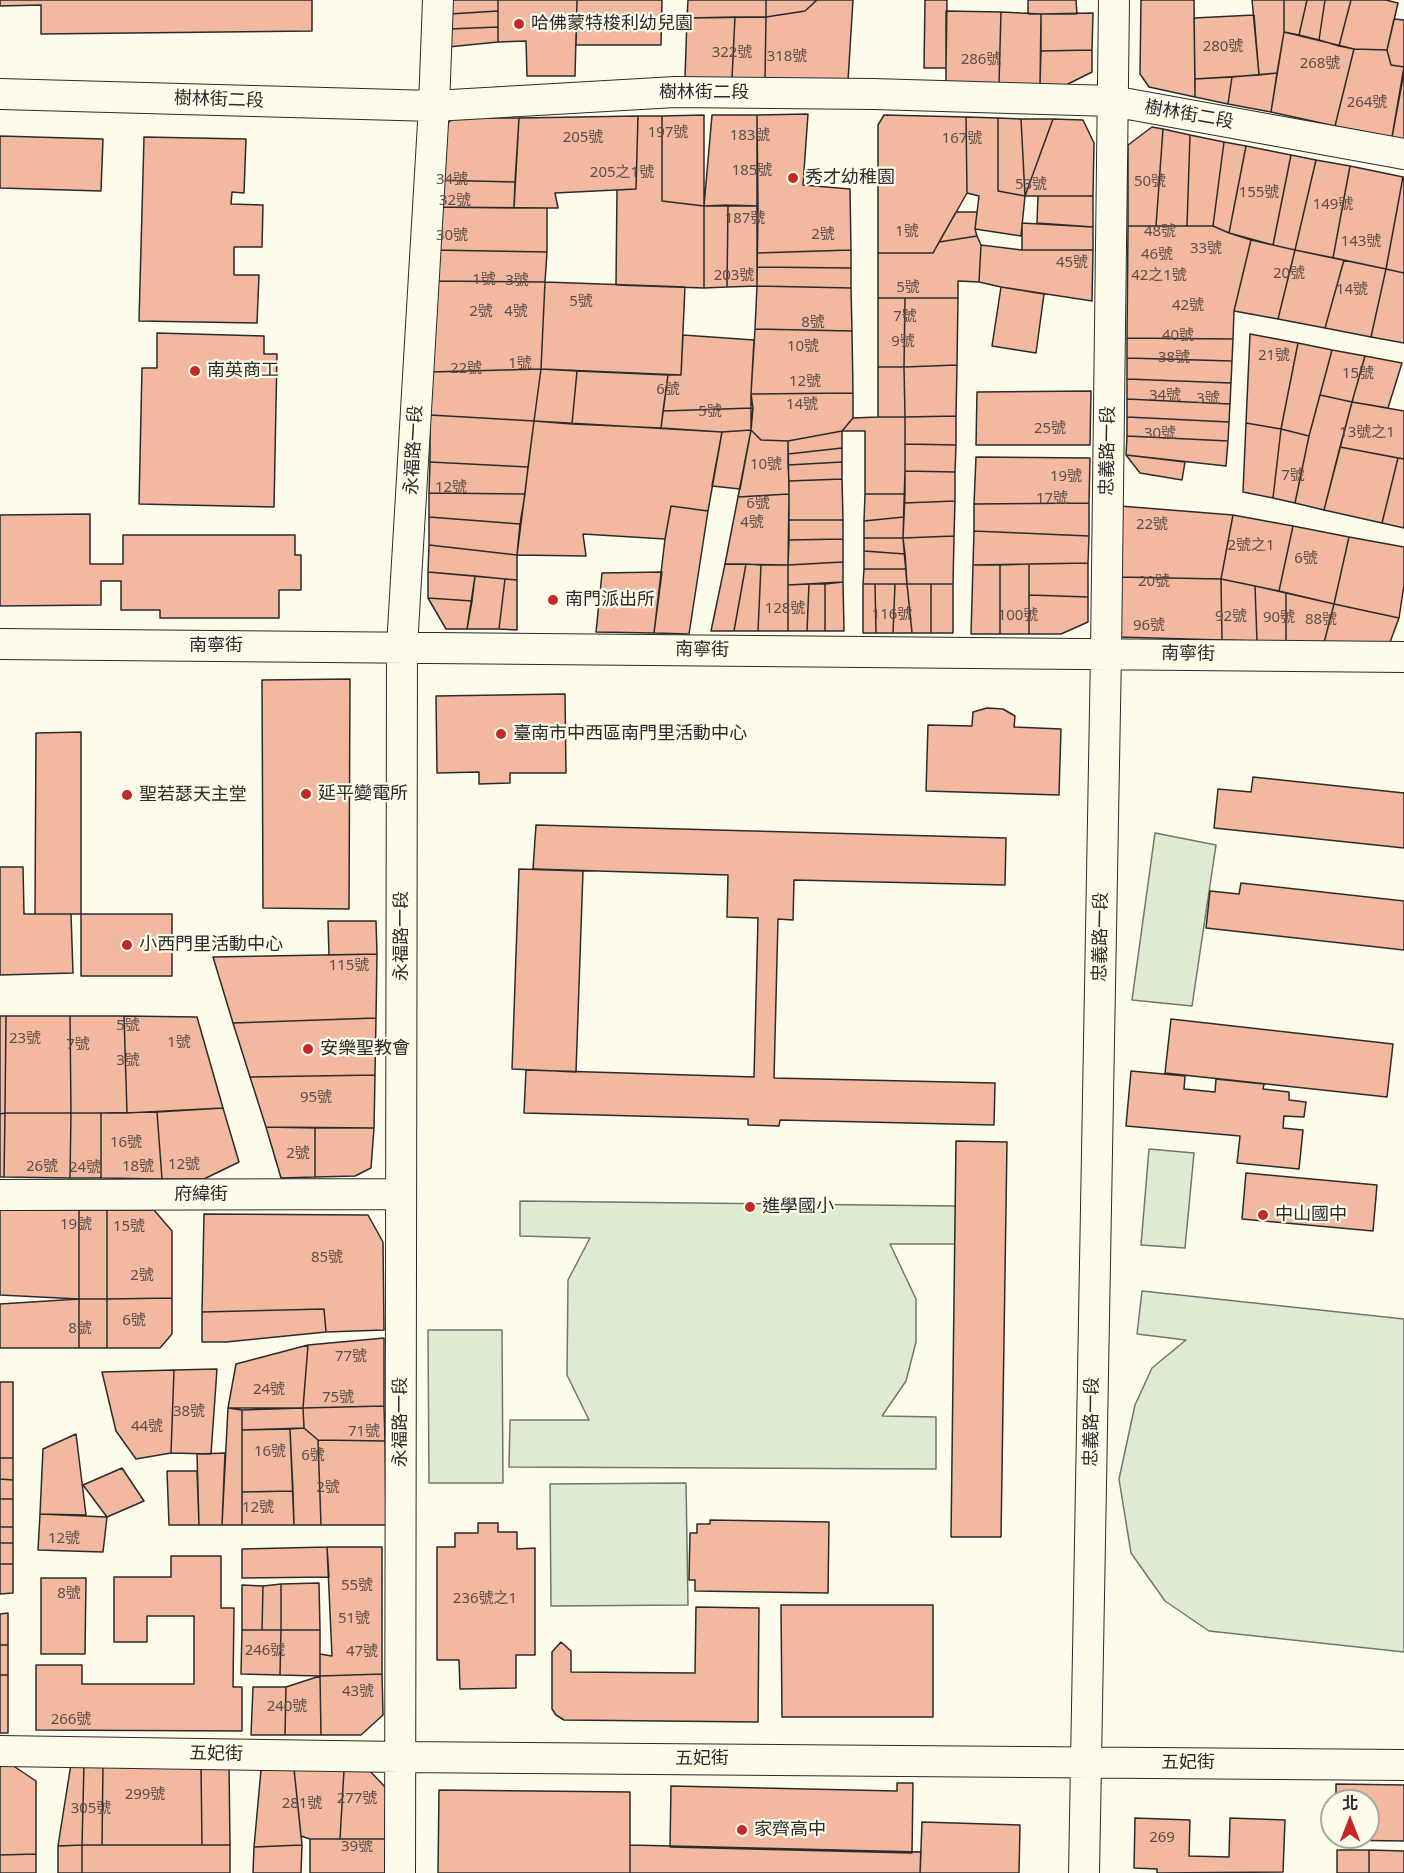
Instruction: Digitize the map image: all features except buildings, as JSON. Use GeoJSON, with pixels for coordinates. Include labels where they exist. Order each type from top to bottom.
{"type":"FeatureCollection","features":[{"type":"Feature","properties":{"kind":"street","name":"永福路一段"},"geometry":{"type":"LineString","coordinates":[[400,1873],[402,647],[434,106],[438,0]]}},
{"type":"Feature","properties":{"kind":"street","name":"忠義路一段"},"geometry":{"type":"LineString","coordinates":[[1084,1873],[1106,653],[1114,0]]}},
{"type":"Feature","properties":{"kind":"street","name":"樹林街二段"},"geometry":{"type":"LineString","coordinates":[[0,94],[434,106],[675,92],[1112,100],[1404,154]]}},
{"type":"Feature","properties":{"kind":"street","name":"南寧街"},"geometry":{"type":"LineString","coordinates":[[0,644],[1404,657]]}},
{"type":"Feature","properties":{"kind":"street","name":"府緯街"},"geometry":{"type":"LineString","coordinates":[[0,1195],[401,1194]]}},
{"type":"Feature","properties":{"kind":"street","name":"五妃街"},"geometry":{"type":"LineString","coordinates":[[0,1751],[400,1757],[1404,1765]]}},
{"type":"Feature","properties":{"kind":"green space"},"geometry":{"type":"Polygon","coordinates":[[[1155,833],[1216,845],[1192,1006],[1132,1000],[1155,833]]]}},
{"type":"Feature","properties":{"kind":"green space"},"geometry":{"type":"Polygon","coordinates":[[[1149,1149],[1194,1153],[1185,1248],[1141,1245],[1149,1149]]]}},
{"type":"Feature","properties":{"kind":"green space"},"geometry":{"type":"Polygon","coordinates":[[[520,1201],[956,1206],[955,1244],[890,1244],[916,1299],[916,1342],[906,1381],[882,1416],[936,1417],[936,1469],[509,1467],[510,1420],[589,1420],[567,1375],[568,1280],[590,1238],[520,1236],[520,1201]]]}},
{"type":"Feature","properties":{"kind":"green space"},"geometry":{"type":"Polygon","coordinates":[[[1142,1291],[1404,1319],[1404,1652],[1209,1631],[1165,1601],[1131,1553],[1119,1479],[1135,1405],[1152,1368],[1186,1340],[1137,1334],[1142,1291]]]}},
{"type":"Feature","properties":{"kind":"green space"},"geometry":{"type":"Polygon","coordinates":[[[428,1330],[502,1330],[503,1483],[429,1483],[428,1330]]]}},
{"type":"Feature","properties":{"kind":"green space"},"geometry":{"type":"Polygon","coordinates":[[[686,1483],[688,1605],[551,1606],[550,1484],[686,1483]]]}},
{"type":"Feature","properties":{"kind":"place","name":"哈佛蒙特梭利幼兒園"},"geometry":{"type":"Point","coordinates":[519,24]}},
{"type":"Feature","properties":{"kind":"place","name":"秀才幼稚園"},"geometry":{"type":"Point","coordinates":[793,178]}},
{"type":"Feature","properties":{"kind":"place","name":"南英商工"},"geometry":{"type":"Point","coordinates":[195,371]}},
{"type":"Feature","properties":{"kind":"place","name":"南門派出所"},"geometry":{"type":"Point","coordinates":[553,600]}},
{"type":"Feature","properties":{"kind":"place","name":"臺南市中西區南門里活動中心"},"geometry":{"type":"Point","coordinates":[501,734]}},
{"type":"Feature","properties":{"kind":"place","name":"延平變電所"},"geometry":{"type":"Point","coordinates":[306,794]}},
{"type":"Feature","properties":{"kind":"place","name":"聖若瑟天主堂"},"geometry":{"type":"Point","coordinates":[127,795]}},
{"type":"Feature","properties":{"kind":"place","name":"小西門里活動中心"},"geometry":{"type":"Point","coordinates":[127,945]}},
{"type":"Feature","properties":{"kind":"place","name":"安樂聖教會"},"geometry":{"type":"Point","coordinates":[308,1049]}},
{"type":"Feature","properties":{"kind":"place","name":"進學國小"},"geometry":{"type":"Point","coordinates":[750,1207]}},
{"type":"Feature","properties":{"kind":"place","name":"中山國中"},"geometry":{"type":"Point","coordinates":[1263,1215]}},
{"type":"Feature","properties":{"kind":"place","name":"家齊高中"},"geometry":{"type":"Point","coordinates":[742,1830]}}]}
